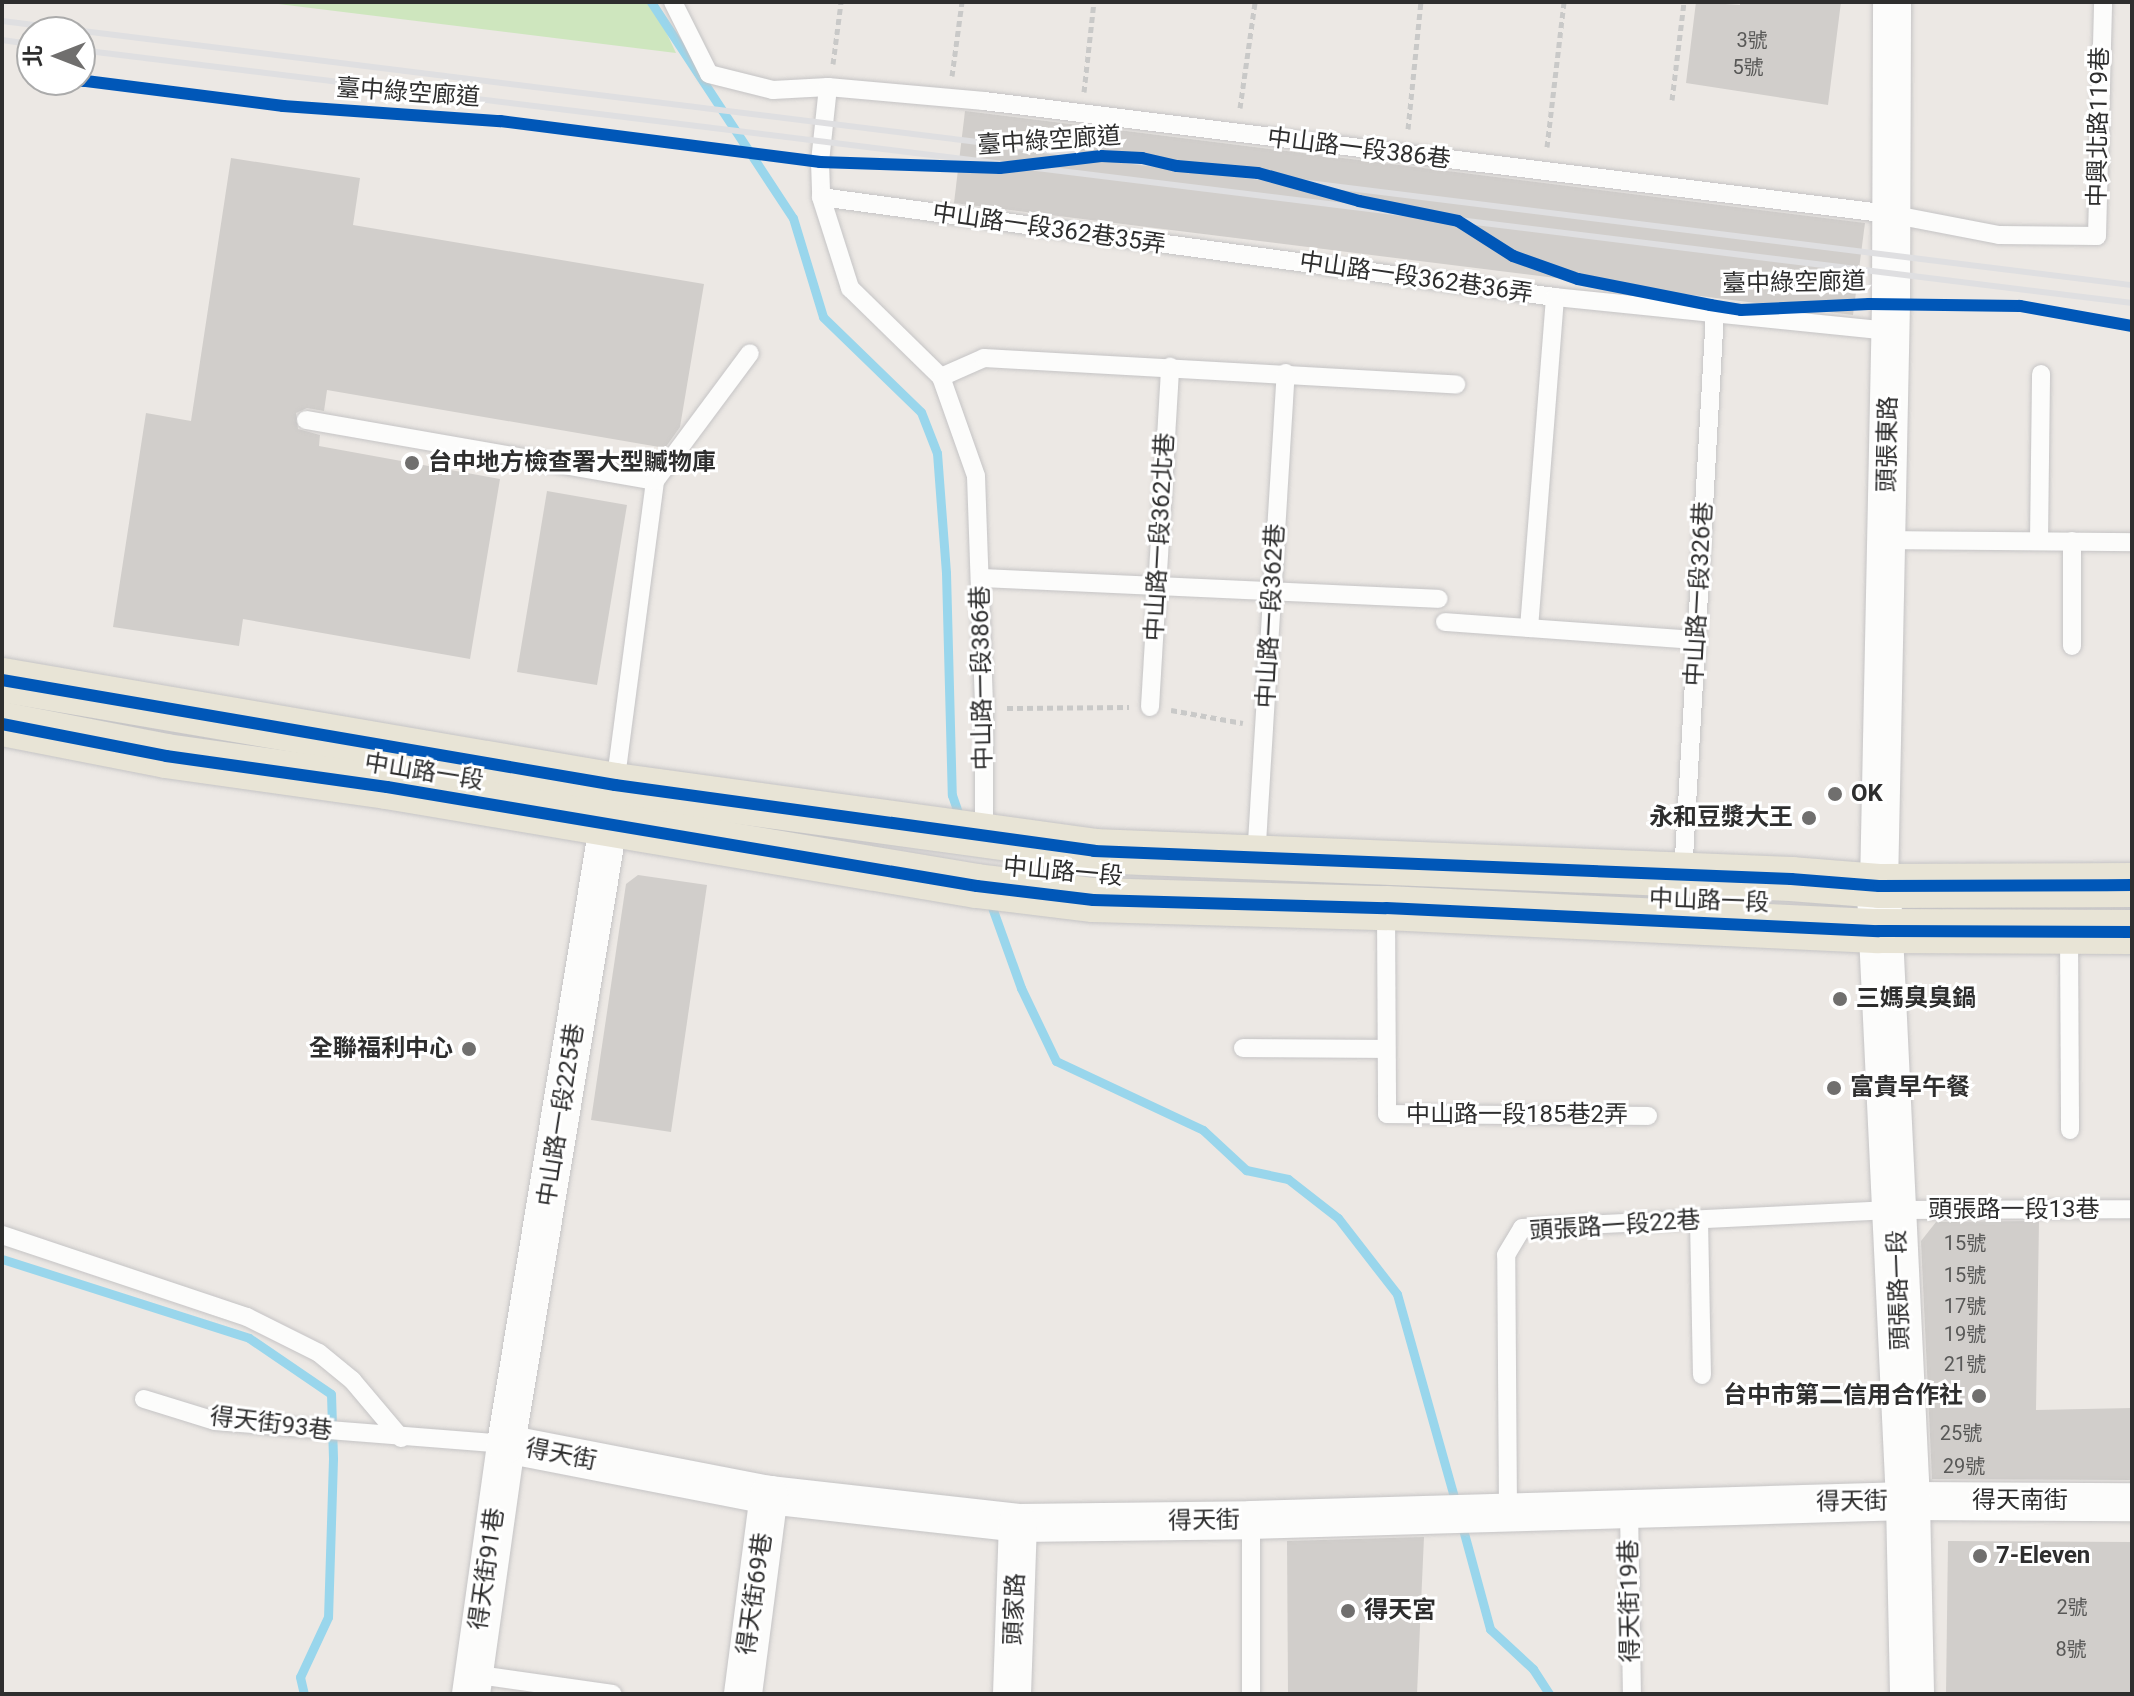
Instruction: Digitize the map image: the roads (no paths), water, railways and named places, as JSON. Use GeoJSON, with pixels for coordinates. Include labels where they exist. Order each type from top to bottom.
{"type":"FeatureCollection","features":[{"type":"Feature","properties":{"kind":"main road","name":"中山路一段"},"geometry":{"type":"LineString","coordinates":[[2,680],[612,805],[977,886],[1093,900],[1386,908],[1878,931],[2132,932]]}},
{"type":"Feature","properties":{"kind":"main road","name":"中山路一段"},"geometry":{"type":"LineString","coordinates":[[2,724],[166,756],[387,787],[984,838],[1094,851],[1879,886],[2132,885]]}},
{"type":"Feature","properties":{"kind":"street","name":"頭張東路"},"geometry":{"type":"LineString","coordinates":[[1879,886],[1890,331],[1892,2]]}},
{"type":"Feature","properties":{"kind":"street","name":"中山路一段225巷"},"geometry":{"type":"LineString","coordinates":[[506,1444],[612,805]]}},
{"type":"Feature","properties":{"kind":"street","name":"頭張路一段"},"geometry":{"type":"LineString","coordinates":[[1879,886],[1878,931],[1896,1210],[1908,1501],[1912,1694]]}},
{"type":"Feature","properties":{"kind":"street","name":"得天街"},"geometry":{"type":"LineString","coordinates":[[506,1444],[769,1495],[1018,1523],[1251,1520],[1508,1510],[1908,1501]]}},
{"type":"Feature","properties":{"kind":"street","name":"得天街91巷"},"geometry":{"type":"LineString","coordinates":[[471,1684],[506,1444]]}},
{"type":"Feature","properties":{"kind":"street","name":"得天街69巷"},"geometry":{"type":"LineString","coordinates":[[743,1694],[769,1495]]}},
{"type":"Feature","properties":{"kind":"street","name":"得天南街"},"geometry":{"type":"LineString","coordinates":[[1908,1501],[2132,1502]]}},
{"type":"Feature","properties":{"kind":"street","name":"頭家路"},"geometry":{"type":"LineString","coordinates":[[1012,1694],[1018,1523]]}},
{"type":"Feature","properties":{"kind":"lane","name":"中山路一段386巷"},"geometry":{"type":"LineString","coordinates":[[673,2],[709,74],[773,90],[828,87],[1081,113],[1890,214]]}},
{"type":"Feature","properties":{"kind":"lane","name":"中興北路119巷"},"geometry":{"type":"LineString","coordinates":[[1890,214],[1999,235],[2097,236],[2103,2]]}},
{"type":"Feature","properties":{"kind":"lane","name":"中山路一段386巷"},"geometry":{"type":"LineString","coordinates":[[828,87],[820,162],[821,197],[850,288],[941,377],[976,476],[984,838]]}},
{"type":"Feature","properties":{"kind":"lane","name":"中山路一段362巷35弄"},"geometry":{"type":"LineString","coordinates":[[821,197],[1276,259]]}},
{"type":"Feature","properties":{"kind":"lane","name":"中山路一段362巷36弄"},"geometry":{"type":"LineString","coordinates":[[1276,259],[1555,297],[1890,331]]}},
{"type":"Feature","properties":{"kind":"lane"},"geometry":{"type":"LineString","coordinates":[[1529,628],[1555,297]]}},
{"type":"Feature","properties":{"kind":"lane","name":"中山路一段326巷"},"geometry":{"type":"LineString","coordinates":[[1683,875],[1715,313]]}},
{"type":"Feature","properties":{"kind":"lane"},"geometry":{"type":"LineString","coordinates":[[612,805],[655,481],[750,353]]}},
{"type":"Feature","properties":{"kind":"lane"},"geometry":{"type":"LineString","coordinates":[[941,377],[984,358],[1456,384]]}},
{"type":"Feature","properties":{"kind":"lane","name":"中山路一段362北巷"},"geometry":{"type":"LineString","coordinates":[[1150,707],[1170,367]]}},
{"type":"Feature","properties":{"kind":"lane","name":"中山路一段362巷"},"geometry":{"type":"LineString","coordinates":[[1256,859],[1286,373]]}},
{"type":"Feature","properties":{"kind":"lane"},"geometry":{"type":"LineString","coordinates":[[2039,541],[2041,374]]}},
{"type":"Feature","properties":{"kind":"lane"},"geometry":{"type":"LineString","coordinates":[[306,420],[655,481]]}},
{"type":"Feature","properties":{"kind":"lane"},"geometry":{"type":"LineString","coordinates":[[1886,540],[2132,542]]}},
{"type":"Feature","properties":{"kind":"lane"},"geometry":{"type":"LineString","coordinates":[[2072,541],[2072,646]]}},
{"type":"Feature","properties":{"kind":"lane"},"geometry":{"type":"LineString","coordinates":[[980,578],[1439,599]]}},
{"type":"Feature","properties":{"kind":"lane"},"geometry":{"type":"LineString","coordinates":[[1445,622],[1696,640]]}},
{"type":"Feature","properties":{"kind":"lane"},"geometry":{"type":"LineString","coordinates":[[1243,1048],[1386,1049],[1386,908]]}},
{"type":"Feature","properties":{"kind":"lane"},"geometry":{"type":"LineString","coordinates":[[2069,932],[2070,1130]]}},
{"type":"Feature","properties":{"kind":"lane","name":"中山路一段185巷2弄"},"geometry":{"type":"LineString","coordinates":[[1386,1049],[1387,1114],[1648,1116]]}},
{"type":"Feature","properties":{"kind":"lane","name":"頭張路一段13巷"},"geometry":{"type":"LineString","coordinates":[[1896,1210],[2132,1209]]}},
{"type":"Feature","properties":{"kind":"lane","name":"頭張路一段22巷"},"geometry":{"type":"LineString","coordinates":[[1508,1510],[1506,1255],[1522,1228],[1896,1210]]}},
{"type":"Feature","properties":{"kind":"lane"},"geometry":{"type":"LineString","coordinates":[[1699,1220],[1702,1375]]}},
{"type":"Feature","properties":{"kind":"lane"},"geometry":{"type":"LineString","coordinates":[[2,1235],[247,1317],[319,1353],[352,1380],[401,1438]]}},
{"type":"Feature","properties":{"kind":"lane","name":"得天街93巷"},"geometry":{"type":"LineString","coordinates":[[144,1399],[215,1421],[506,1444]]}},
{"type":"Feature","properties":{"kind":"lane","name":"得天街19巷"},"geometry":{"type":"LineString","coordinates":[[1629,1508],[1632,1694]]}},
{"type":"Feature","properties":{"kind":"lane"},"geometry":{"type":"LineString","coordinates":[[1251,1520],[1251,1694]]}},
{"type":"Feature","properties":{"kind":"lane"},"geometry":{"type":"LineString","coordinates":[[471,1684],[613,1694]]}},
{"type":"Feature","properties":{"kind":"waterway"},"geometry":{"type":"LineString","coordinates":[[651,2],[793,218],[823,317],[921,412],[937,453],[946,573],[952,795],[961,821]]}},
{"type":"Feature","properties":{"kind":"waterway"},"geometry":{"type":"LineString","coordinates":[[989,899],[1021,988],[1056,1061],[1203,1130],[1246,1170],[1288,1179],[1338,1218],[1397,1294],[1456,1504]]}},
{"type":"Feature","properties":{"kind":"waterway"},"geometry":{"type":"LineString","coordinates":[[2,1259],[249,1338],[331,1394],[333,1459],[328,1617],[300,1677],[304,1694]]}},
{"type":"Feature","properties":{"kind":"waterway"},"geometry":{"type":"LineString","coordinates":[[1461,1522],[1490,1629],[1533,1669],[1549,1694]]}},
{"type":"Feature","properties":{"kind":"railway"},"geometry":{"type":"LineString","coordinates":[[2,21],[2132,285]]}},
{"type":"Feature","properties":{"kind":"railway"},"geometry":{"type":"LineString","coordinates":[[2,40],[16,42]]}},
{"type":"Feature","properties":{"kind":"railway"},"geometry":{"type":"LineString","coordinates":[[96,52],[2132,303]]}},
{"type":"Feature","properties":{"kind":"place","name":"台中地方檢查署大型贓物庫"},"geometry":{"type":"Point","coordinates":[412,463]}},
{"type":"Feature","properties":{"kind":"place","name":"OK"},"geometry":{"type":"Point","coordinates":[1835,794]}},
{"type":"Feature","properties":{"kind":"place","name":"永和豆漿大王"},"geometry":{"type":"Point","coordinates":[1809,818]}},
{"type":"Feature","properties":{"kind":"place","name":"三媽臭臭鍋"},"geometry":{"type":"Point","coordinates":[1840,999]}},
{"type":"Feature","properties":{"kind":"place","name":"全聯福利中心"},"geometry":{"type":"Point","coordinates":[469,1049]}},
{"type":"Feature","properties":{"kind":"place","name":"富貴早午餐"},"geometry":{"type":"Point","coordinates":[1834,1088]}},
{"type":"Feature","properties":{"kind":"place","name":"台中市第二信用合作社"},"geometry":{"type":"Point","coordinates":[1979,1396]}},
{"type":"Feature","properties":{"kind":"place","name":"7-Eleven"},"geometry":{"type":"Point","coordinates":[1980,1556]}},
{"type":"Feature","properties":{"kind":"place","name":"得天宮"},"geometry":{"type":"Point","coordinates":[1348,1611]}}]}
